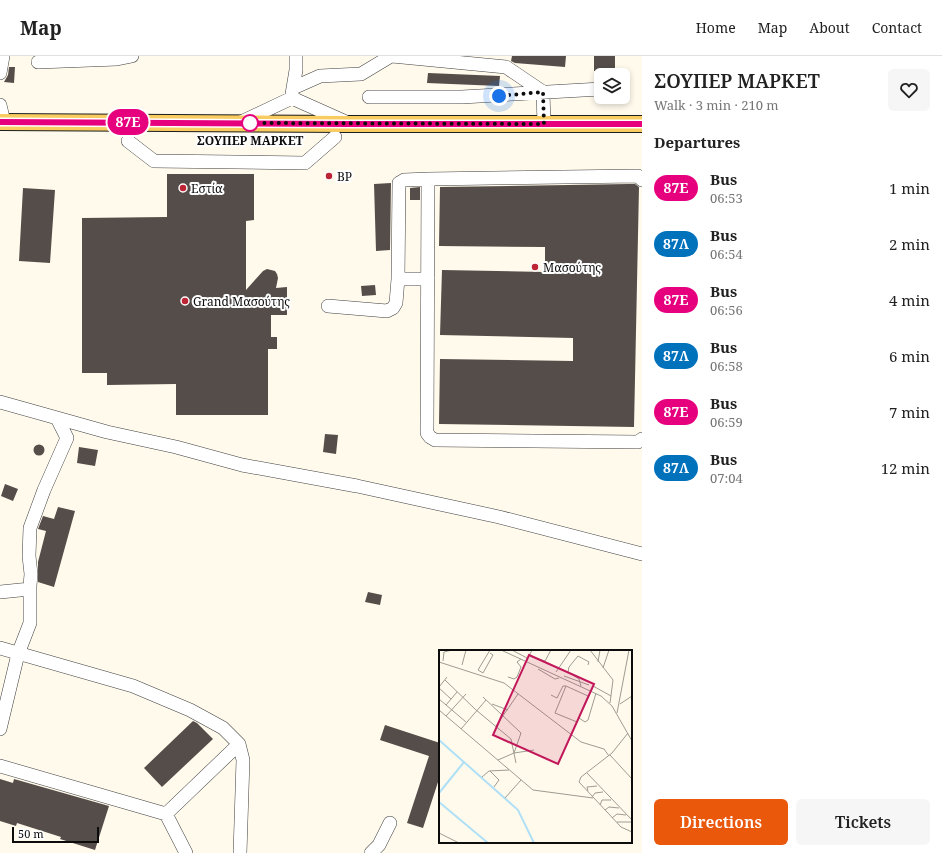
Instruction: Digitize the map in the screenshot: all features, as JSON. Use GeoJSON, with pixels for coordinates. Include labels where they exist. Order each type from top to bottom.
{"type":"FeatureCollection","features":[{"type":"Feature","properties":{"kind":"main road"},"geometry":{"type":"LineString","coordinates":[[2,122],[642,124]]}},
{"type":"Feature","properties":{"kind":"street"},"geometry":{"type":"LineString","coordinates":[[0,73],[3,56]]}},
{"type":"Feature","properties":{"kind":"street"},"geometry":{"type":"LineString","coordinates":[[38,62],[117,59],[132,56]]}},
{"type":"Feature","properties":{"kind":"street"},"geometry":{"type":"LineString","coordinates":[[292,93],[296,70],[296,56]]}},
{"type":"Feature","properties":{"kind":"street"},"geometry":{"type":"LineString","coordinates":[[239,123],[320,76],[361,74],[391,56],[506,67],[543,92]]}},
{"type":"Feature","properties":{"kind":"street"},"geometry":{"type":"LineString","coordinates":[[369,97],[462,97],[594,89]]}},
{"type":"Feature","properties":{"kind":"street"},"geometry":{"type":"LineString","coordinates":[[543,92],[544,124]]}},
{"type":"Feature","properties":{"kind":"street"},"geometry":{"type":"LineString","coordinates":[[292,93],[349,124]]}},
{"type":"Feature","properties":{"kind":"street"},"geometry":{"type":"LineString","coordinates":[[0,105],[2,122]]}},
{"type":"Feature","properties":{"kind":"street"},"geometry":{"type":"LineString","coordinates":[[128,142],[154,161],[305,163],[335,137]]}},
{"type":"Feature","properties":{"kind":"street"},"geometry":{"type":"LineString","coordinates":[[328,306],[387,311],[393,308],[396,303],[398,279],[398,183],[404,180],[638,176],[642,180]]}},
{"type":"Feature","properties":{"kind":"street"},"geometry":{"type":"LineString","coordinates":[[428,179],[427,433],[430,437],[435,440],[638,442],[642,439]]}},
{"type":"Feature","properties":{"kind":"street"},"geometry":{"type":"LineString","coordinates":[[398,279],[428,279]]}},
{"type":"Feature","properties":{"kind":"street"},"geometry":{"type":"LineString","coordinates":[[0,402],[242,465],[357,486],[500,517],[642,554]]}},
{"type":"Feature","properties":{"kind":"street"},"geometry":{"type":"LineString","coordinates":[[0,729],[18,654],[30,623],[30,528],[44,490],[67,438],[57,418]]}},
{"type":"Feature","properties":{"kind":"street"},"geometry":{"type":"LineString","coordinates":[[0,592],[30,589]]}},
{"type":"Feature","properties":{"kind":"street"},"geometry":{"type":"LineString","coordinates":[[0,648],[133,686],[169,701],[224,728],[239,744],[243,760],[240,853]]}},
{"type":"Feature","properties":{"kind":"street"},"geometry":{"type":"LineString","coordinates":[[166,814],[239,744]]}},
{"type":"Feature","properties":{"kind":"street"},"geometry":{"type":"LineString","coordinates":[[0,766],[166,814],[186,853]]}},
{"type":"Feature","properties":{"kind":"street"},"geometry":{"type":"LineString","coordinates":[[371,853],[378,845],[390,823]]}},
{"type":"Feature","properties":{"kind":"building"},"geometry":{"type":"Polygon","coordinates":[[[512,56],[566,56],[565,67],[515,63],[511,61],[512,56]]]}},
{"type":"Feature","properties":{"kind":"building"},"geometry":{"type":"Polygon","coordinates":[[[594,56],[615,56],[615,68],[594,68],[594,56]]]}},
{"type":"Feature","properties":{"kind":"building"},"geometry":{"type":"Polygon","coordinates":[[[9,67],[15,67],[14,83],[4,82],[8,75],[9,67]]]}},
{"type":"Feature","properties":{"kind":"building"},"geometry":{"type":"Polygon","coordinates":[[[428,73],[500,76],[499,86],[427,83],[428,73]]]}},
{"type":"Feature","properties":{"kind":"building","name":"Grand Μασούτης"},"geometry":{"type":"Polygon","coordinates":[[[167,174],[254,174],[254,220],[246,221],[246,290],[263,271],[267,269],[275,271],[277,274],[278,278],[276,288],[287,287],[287,315],[271,315],[271,337],[277,337],[277,349],[268,349],[268,415],[176,415],[176,384],[107,385],[107,373],[82,373],[82,218],[167,217],[167,174]]]}},
{"type":"Feature","properties":{"kind":"building"},"geometry":{"type":"Polygon","coordinates":[[[391,183],[390,250],[376,251],[374,184],[391,183]]]}},
{"type":"Feature","properties":{"kind":"building"},"geometry":{"type":"Polygon","coordinates":[[[635,184],[639,187],[634,427],[439,424],[440,359],[573,361],[573,338],[440,335],[442,270],[545,272],[545,247],[439,246],[440,187],[635,184]]]}},
{"type":"Feature","properties":{"kind":"building"},"geometry":{"type":"Polygon","coordinates":[[[420,187],[420,200],[410,200],[410,188],[420,187]]]}},
{"type":"Feature","properties":{"kind":"building"},"geometry":{"type":"Polygon","coordinates":[[[23,188],[55,190],[50,263],[19,261],[23,188]]]}},
{"type":"Feature","properties":{"kind":"building"},"geometry":{"type":"Polygon","coordinates":[[[375,285],[376,295],[362,296],[361,286],[375,285]]]}},
{"type":"Feature","properties":{"kind":"building"},"geometry":{"type":"Polygon","coordinates":[[[325,434],[338,435],[336,454],[323,452],[325,434]]]}},
{"type":"Feature","properties":{"kind":"building"},"geometry":{"type":"Polygon","coordinates":[[[39,444],[43,446],[45,450],[43,454],[39,456],[35,454],[33,450],[35,446],[39,444]]]}},
{"type":"Feature","properties":{"kind":"building"},"geometry":{"type":"Polygon","coordinates":[[[79,447],[98,450],[95,466],[77,463],[79,447]]]}},
{"type":"Feature","properties":{"kind":"building"},"geometry":{"type":"Polygon","coordinates":[[[5,484],[18,489],[13,501],[1,496],[5,484]]]}},
{"type":"Feature","properties":{"kind":"building"},"geometry":{"type":"Polygon","coordinates":[[[58,507],[75,511],[54,587],[38,582],[38,562],[46,531],[38,529],[43,516],[54,519],[58,507]]]}},
{"type":"Feature","properties":{"kind":"building"},"geometry":{"type":"Polygon","coordinates":[[[368,592],[382,595],[380,605],[365,602],[368,592]]]}},
{"type":"Feature","properties":{"kind":"building"},"geometry":{"type":"Polygon","coordinates":[[[193,721],[213,739],[162,787],[144,768],[193,721]]]}},
{"type":"Feature","properties":{"kind":"building"},"geometry":{"type":"Polygon","coordinates":[[[385,725],[439,743],[439,779],[423,828],[407,823],[429,756],[380,740],[385,725]]]}},
{"type":"Feature","properties":{"kind":"building"},"geometry":{"type":"Polygon","coordinates":[[[0,779],[13,783],[14,779],[109,806],[95,850],[17,823],[16,826],[0,821],[0,779]]]}},
{"type":"Feature","properties":{"kind":"bus line","name":"87Ε"},"geometry":{"type":"LineString","coordinates":[[0,122],[642,124]]}},
{"type":"Feature","properties":{"kind":"place","name":"ΣΟΥΠΕΡ ΜΑΡΚΕΤ"},"geometry":{"type":"Point","coordinates":[250,123]}},
{"type":"Feature","properties":{"kind":"place","name":"BP"},"geometry":{"type":"Point","coordinates":[329,176]}},
{"type":"Feature","properties":{"kind":"place","name":"Εστία"},"geometry":{"type":"Point","coordinates":[183,188]}},
{"type":"Feature","properties":{"kind":"place","name":"Μασούτης"},"geometry":{"type":"Point","coordinates":[535,267]}},
{"type":"Feature","properties":{"kind":"place","name":"Grand Μασούτης"},"geometry":{"type":"Point","coordinates":[185,301]}},
{"type":"Feature","properties":{"kind":"route"},"geometry":{"type":"LineString","coordinates":[[250,123],[544,124],[543,92],[499,96]]}}]}
